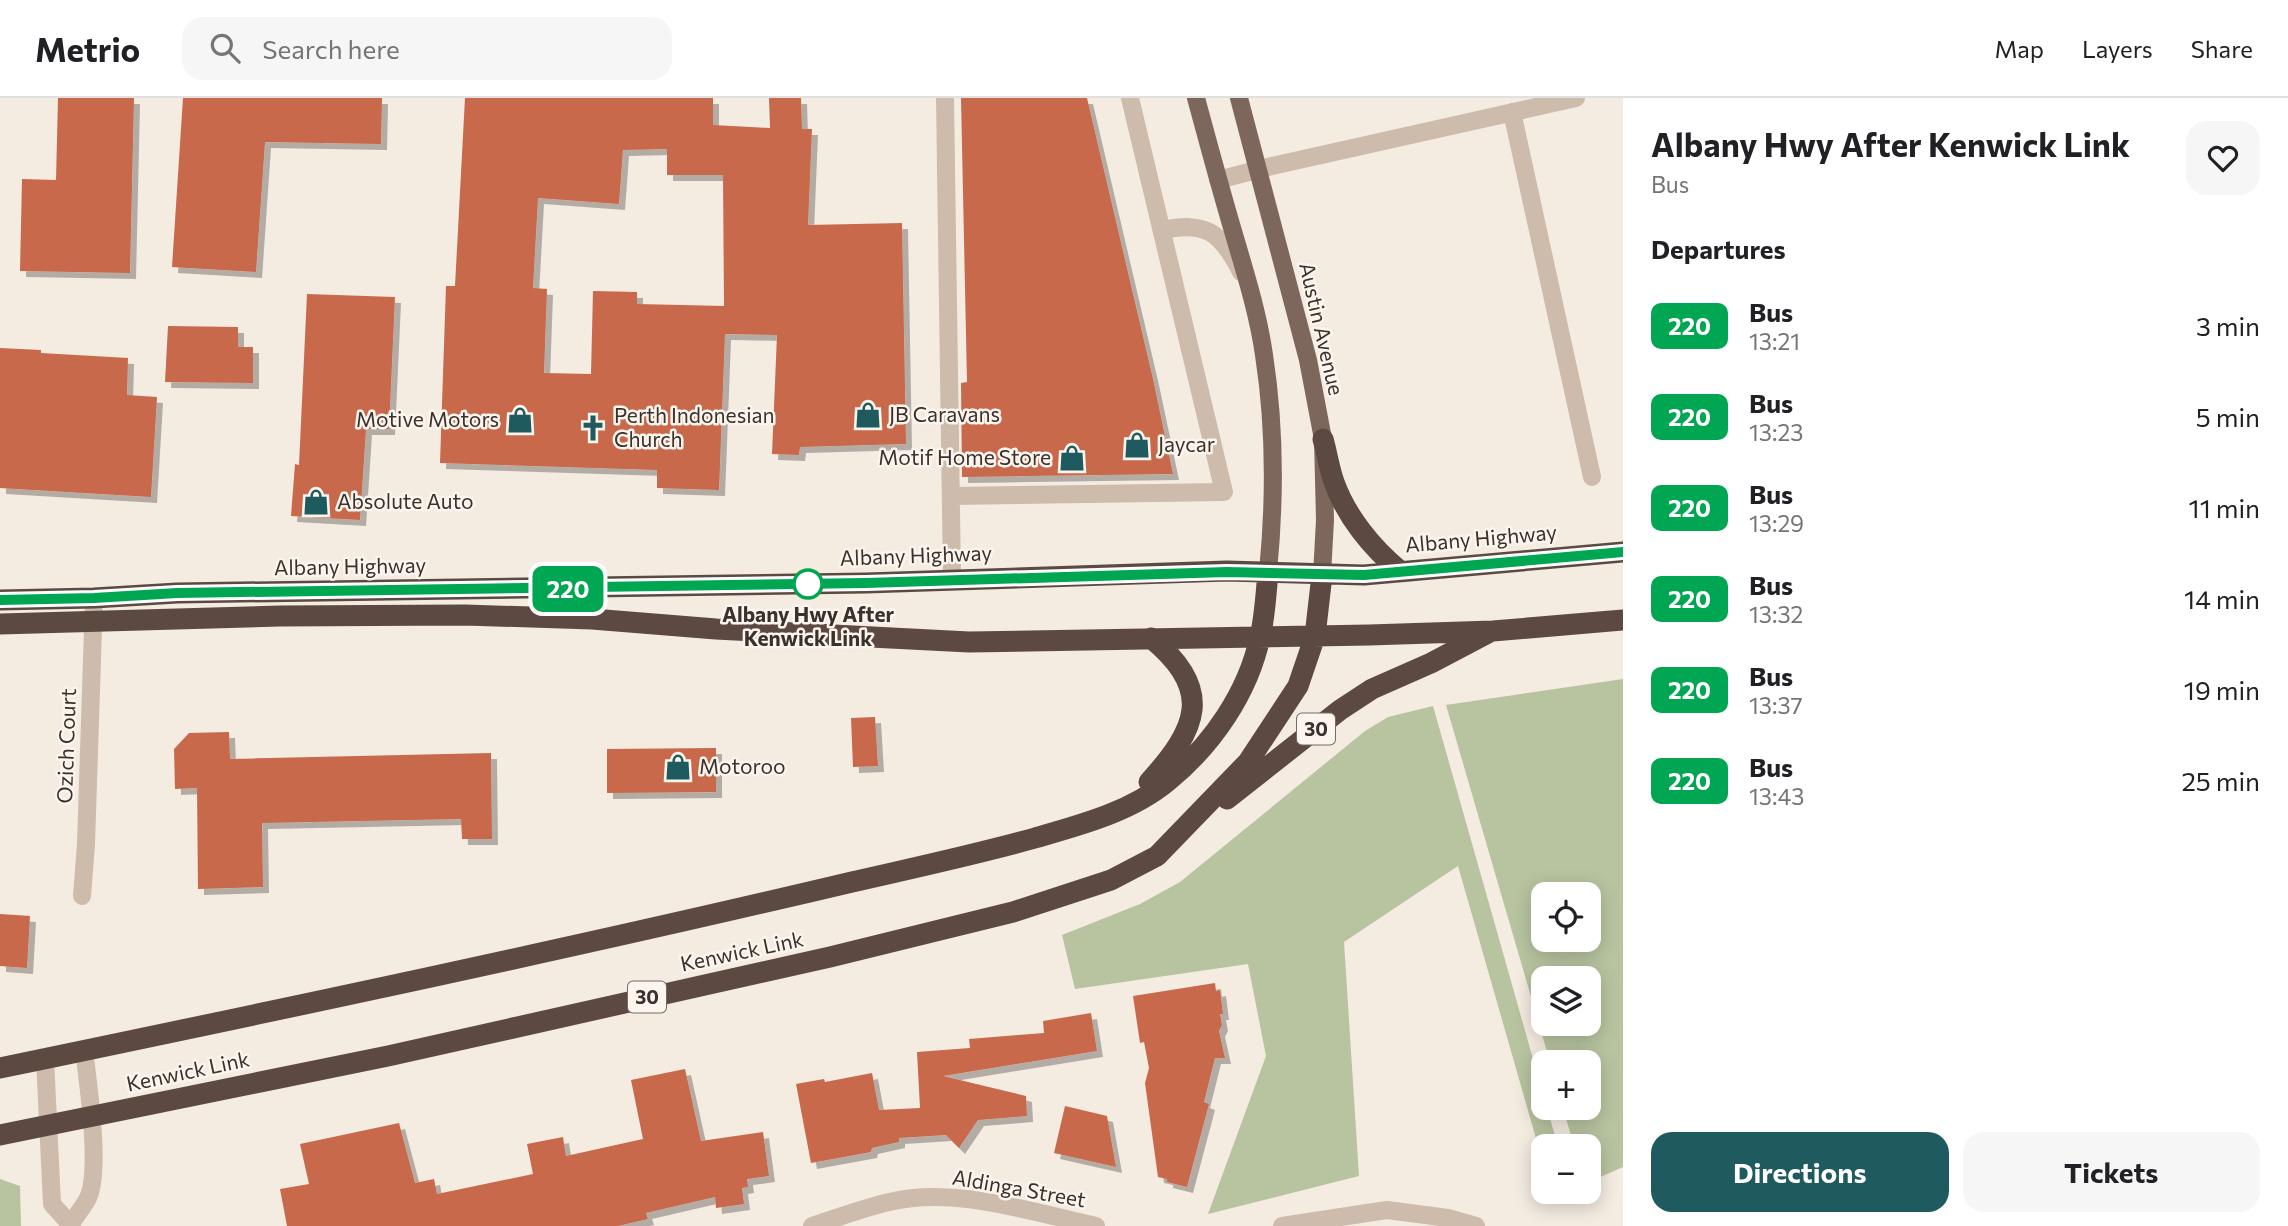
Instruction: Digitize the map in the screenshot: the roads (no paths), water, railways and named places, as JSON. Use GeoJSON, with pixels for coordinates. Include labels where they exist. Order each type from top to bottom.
{"type":"FeatureCollection","features":[{"type":"Feature","properties":{"kind":"highway"},"geometry":{"type":"LineString","coordinates":[[1323,439],[1334,482],[1347,509],[1369,541],[1400,571]]}},
{"type":"Feature","properties":{"kind":"highway","name":"Albany Highway"},"geometry":{"type":"LineString","coordinates":[[0,600],[177,593],[578,589],[1268,572],[1364,575],[1623,552]]}},
{"type":"Feature","properties":{"kind":"highway","name":"Kenwick Link"},"geometry":{"type":"LineString","coordinates":[[0,1068],[367,992],[941,862],[1078,826],[1128,806],[1166,783],[1223,722],[1246,682],[1261,636],[1268,572]]}},
{"type":"Feature","properties":{"kind":"highway","name":"Kenwick Link"},"geometry":{"type":"LineString","coordinates":[[0,1135],[388,1056],[931,933],[1013,912],[1111,880],[1157,856],[1248,762],[1298,686],[1315,636],[1322,575]]}},
{"type":"Feature","properties":{"kind":"highway"},"geometry":{"type":"LineString","coordinates":[[0,624],[280,616],[465,615],[592,619],[716,629],[969,642],[1261,636]]}},
{"type":"Feature","properties":{"kind":"highway","name":"30"},"geometry":{"type":"LineString","coordinates":[[1261,636],[1493,631],[1623,620]]}},
{"type":"Feature","properties":{"kind":"highway","name":"30"},"geometry":{"type":"LineString","coordinates":[[1157,856],[1351,703],[1372,689],[1493,631]]}},
{"type":"Feature","properties":{"kind":"highway"},"geometry":{"type":"LineString","coordinates":[[1128,806],[1166,763],[1185,736],[1191,720],[1192,693],[1184,672],[1152,638]]}},
{"type":"Feature","properties":{"kind":"main road"},"geometry":{"type":"LineString","coordinates":[[1196,98],[1250,291],[1264,352],[1270,396],[1272,528],[1268,572]]}},
{"type":"Feature","properties":{"kind":"main road","name":"Austin Avenue"},"geometry":{"type":"LineString","coordinates":[[1239,98],[1308,359],[1323,439],[1325,520],[1322,575]]}},
{"type":"Feature","properties":{"kind":"street"},"geometry":{"type":"LineString","coordinates":[[946,98],[953,579]]}},
{"type":"Feature","properties":{"kind":"street"},"geometry":{"type":"LineString","coordinates":[[952,496],[1224,492],[1130,98]]}},
{"type":"Feature","properties":{"kind":"street"},"geometry":{"type":"LineString","coordinates":[[1218,180],[1576,98]]}},
{"type":"Feature","properties":{"kind":"street"},"geometry":{"type":"LineString","coordinates":[[1512,112],[1592,477]]}},
{"type":"Feature","properties":{"kind":"street"},"geometry":{"type":"LineString","coordinates":[[1162,230],[1186,225],[1210,230],[1232,254],[1250,291]]}},
{"type":"Feature","properties":{"kind":"street","name":"Ozich Court"},"geometry":{"type":"LineString","coordinates":[[82,895],[94,598]]}},
{"type":"Feature","properties":{"kind":"street"},"geometry":{"type":"LineString","coordinates":[[45,1059],[52,1204],[70,1225],[89,1196],[93,1165],[84,1050]]}},
{"type":"Feature","properties":{"kind":"street","name":"Aldinga Street"},"geometry":{"type":"LineString","coordinates":[[812,1226],[891,1201],[945,1196],[972,1199],[1096,1226]]}},
{"type":"Feature","properties":{"kind":"street"},"geometry":{"type":"LineString","coordinates":[[1282,1226],[1387,1210],[1476,1226]]}},
{"type":"Feature","properties":{"kind":"place","name":"JB Caravans"},"geometry":{"type":"Point","coordinates":[868,415]}},
{"type":"Feature","properties":{"kind":"place","name":"Motive Motors"},"geometry":{"type":"Point","coordinates":[520,420]}},
{"type":"Feature","properties":{"kind":"place","name":"Perth Indonesian Church"},"geometry":{"type":"Point","coordinates":[593,428]}},
{"type":"Feature","properties":{"kind":"place","name":"Jaycar"},"geometry":{"type":"Point","coordinates":[1137,445]}},
{"type":"Feature","properties":{"kind":"place","name":"Motif Home Store"},"geometry":{"type":"Point","coordinates":[1072,458]}},
{"type":"Feature","properties":{"kind":"place","name":"Absolute Auto"},"geometry":{"type":"Point","coordinates":[316,502]}},
{"type":"Feature","properties":{"kind":"place","name":"Albany Hwy After Kenwick Link"},"geometry":{"type":"Point","coordinates":[808,584]}},
{"type":"Feature","properties":{"kind":"place","name":"Motoroo"},"geometry":{"type":"Point","coordinates":[678,767]}}]}
